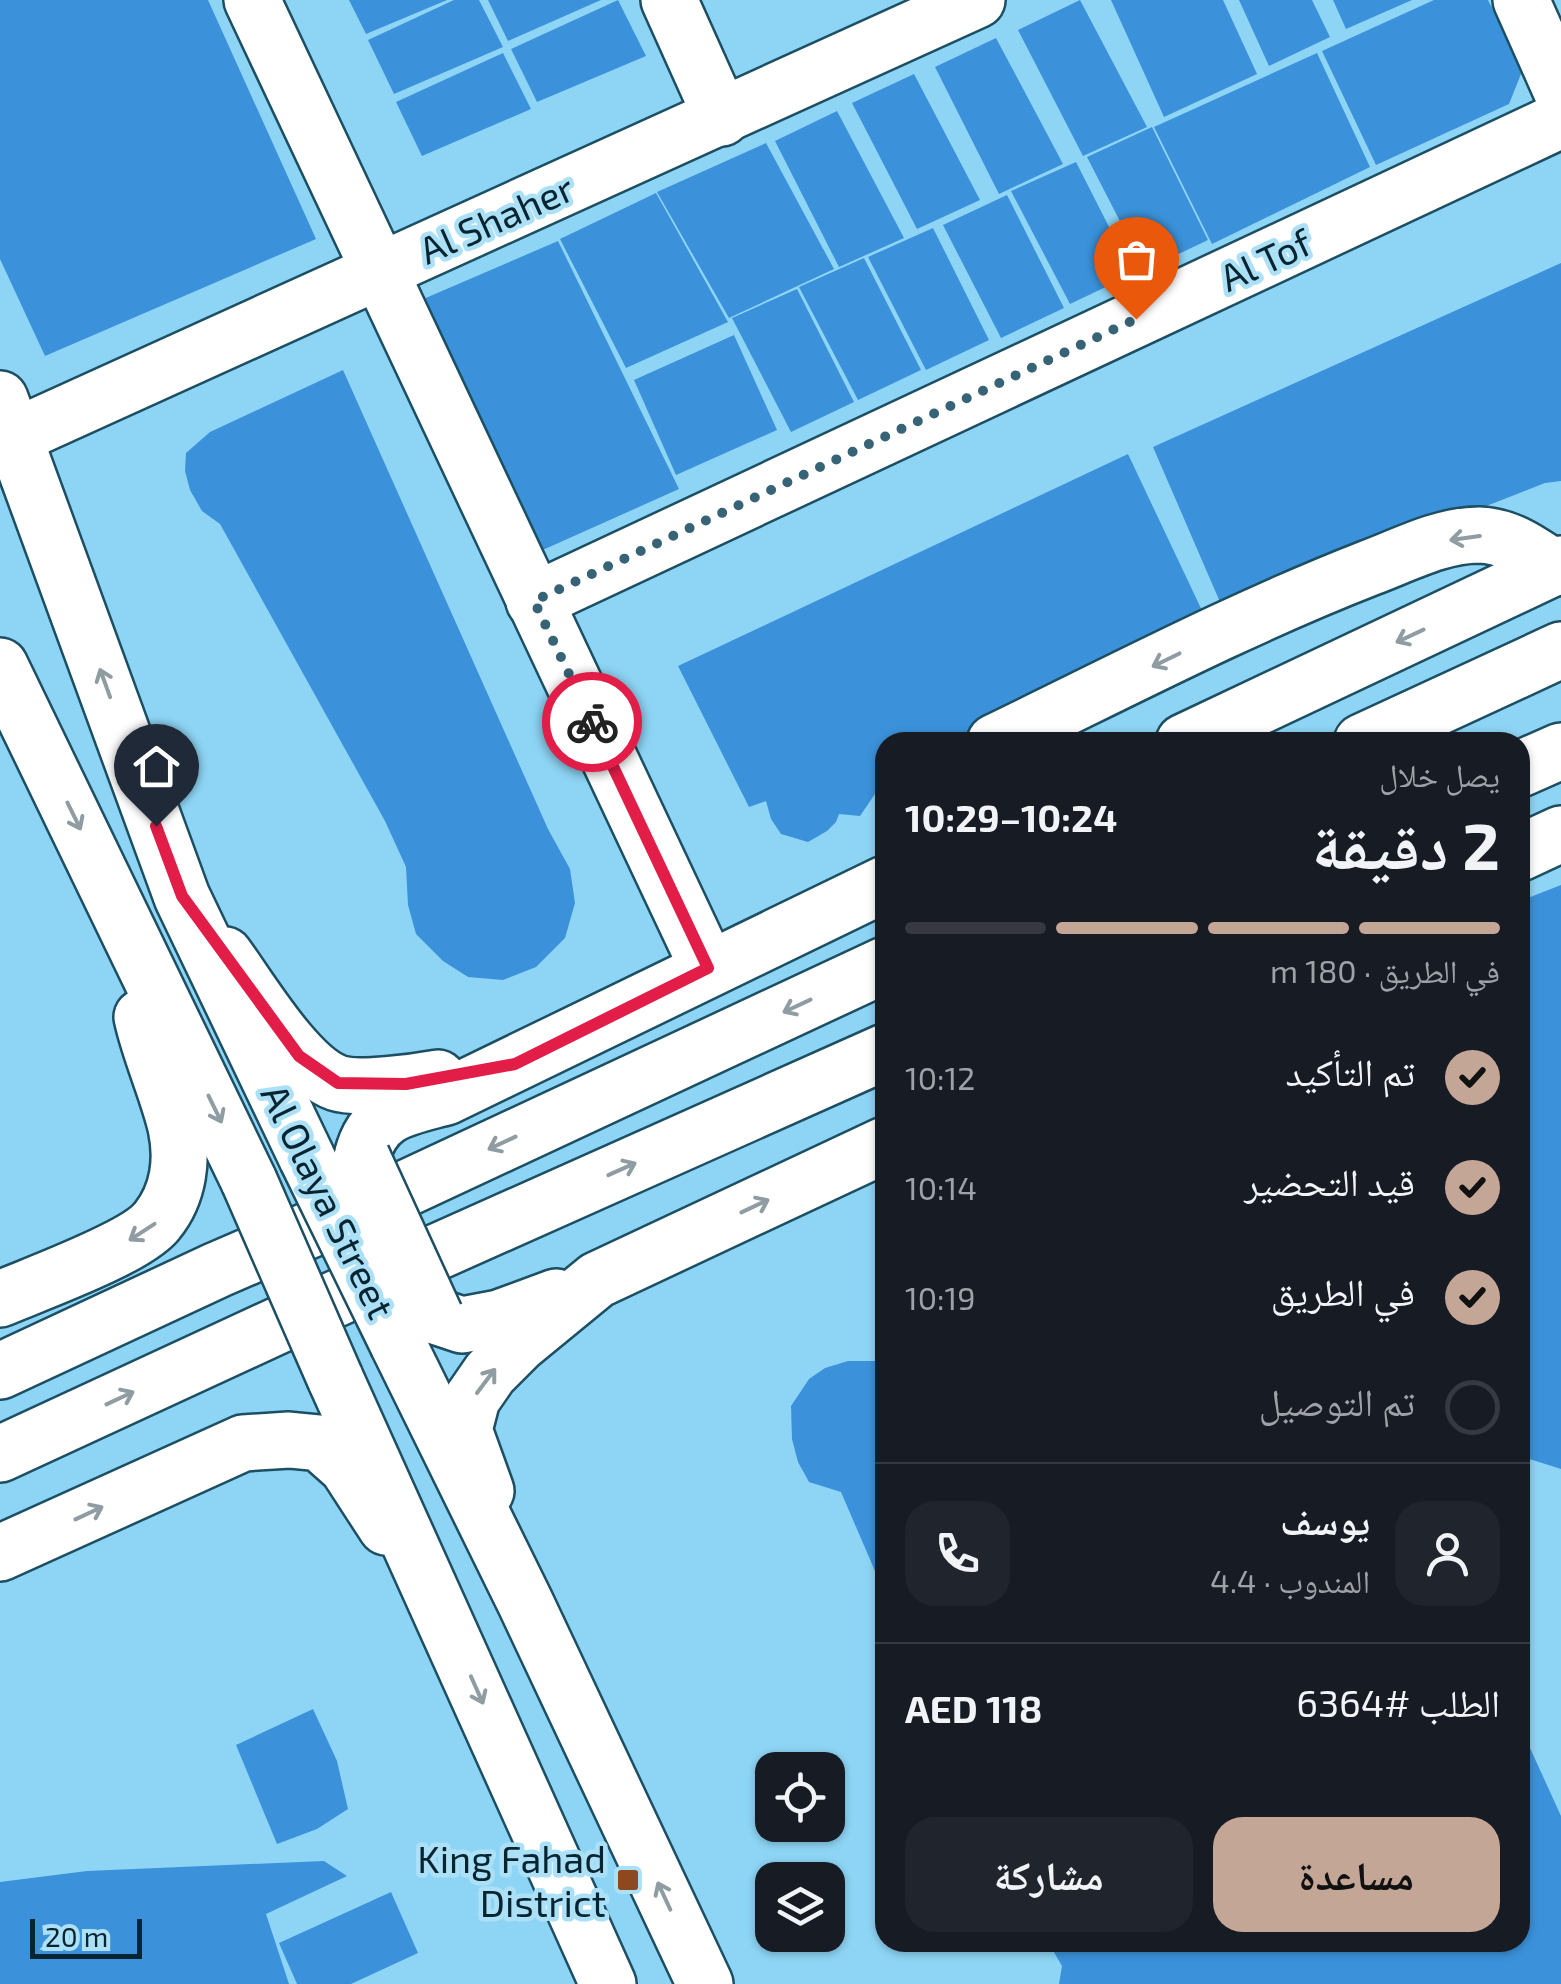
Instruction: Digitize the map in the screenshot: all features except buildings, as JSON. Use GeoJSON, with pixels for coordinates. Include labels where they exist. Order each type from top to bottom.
{"type":"FeatureCollection","features":[{"type":"Feature","properties":{"kind":"street"},"geometry":{"type":"LineString","coordinates":[[252,0],[708,968]]}},
{"type":"Feature","properties":{"kind":"street"},"geometry":{"type":"LineString","coordinates":[[669,0],[722,118]]}},
{"type":"Feature","properties":{"kind":"street","name":"Al Shaher"},"geometry":{"type":"LineString","coordinates":[[8,417],[379,270],[977,0]]}},
{"type":"Feature","properties":{"kind":"street"},"geometry":{"type":"LineString","coordinates":[[1522,0],[1561,90]]}},
{"type":"Feature","properties":{"kind":"street","name":"Al Tof"},"geometry":{"type":"LineString","coordinates":[[534,601],[1561,120]]}},
{"type":"Feature","properties":{"kind":"street","name":"Al Olaya Street"},"geometry":{"type":"LineString","coordinates":[[8,417],[182,896],[308,1158],[417,1330],[525,1602],[705,1984]]}},
{"type":"Feature","properties":{"kind":"street"},"geometry":{"type":"LineString","coordinates":[[1017,732],[1298,596],[1433,544],[1467,536],[1499,538],[1558,566]]}},
{"type":"Feature","properties":{"kind":"street"},"geometry":{"type":"LineString","coordinates":[[1205,732],[1558,566]]}},
{"type":"Feature","properties":{"kind":"street"},"geometry":{"type":"LineString","coordinates":[[1384,732],[1561,650]]}},
{"type":"Feature","properties":{"kind":"street","name":"Al Olaya Street"},"geometry":{"type":"LineString","coordinates":[[0,666],[250,1181],[608,1984]]}},
{"type":"Feature","properties":{"kind":"street"},"geometry":{"type":"LineString","coordinates":[[1530,765],[1561,751]]}},
{"type":"Feature","properties":{"kind":"street"},"geometry":{"type":"LineString","coordinates":[[1530,848],[1561,834]]}},
{"type":"Feature","properties":{"kind":"street"},"geometry":{"type":"LineString","coordinates":[[875,889],[446,1096],[389,1113],[366,1138],[362,1157],[417,1330],[499,1318],[597,1280],[875,1151]]}},
{"type":"Feature","properties":{"kind":"street"},"geometry":{"type":"LineString","coordinates":[[182,896],[299,1056],[338,1083],[406,1084],[515,1064]]}},
{"type":"Feature","properties":{"kind":"street"},"geometry":{"type":"LineString","coordinates":[[0,1299],[112,1251],[157,1222],[180,1176],[176,1128],[150,1052],[120,911]]}},
{"type":"Feature","properties":{"kind":"street"},"geometry":{"type":"LineString","coordinates":[[0,1371],[426,1179],[875,970]]}},
{"type":"Feature","properties":{"kind":"street"},"geometry":{"type":"LineString","coordinates":[[0,1454],[437,1252],[875,1056]]}},
{"type":"Feature","properties":{"kind":"street"},"geometry":{"type":"LineString","coordinates":[[525,1602],[464,1430],[472,1399],[490,1373],[597,1280]]}},
{"type":"Feature","properties":{"kind":"street"},"geometry":{"type":"LineString","coordinates":[[0,1553],[243,1443],[320,1443],[347,1467],[447,1620]]}},
{"type":"Feature","properties":{"kind":"way so far"},"geometry":{"type":"LineString","coordinates":[[592,722],[534,601],[1136,319]]}},
{"type":"Feature","properties":{"kind":"place","name":"King Fahad District"},"geometry":{"type":"Point","coordinates":[628,1880]}},
{"type":"Feature","properties":{"kind":"route"},"geometry":{"type":"LineString","coordinates":[[156,826],[182,896],[299,1056],[338,1083],[406,1084],[515,1064],[708,968],[592,722]]}}]}
